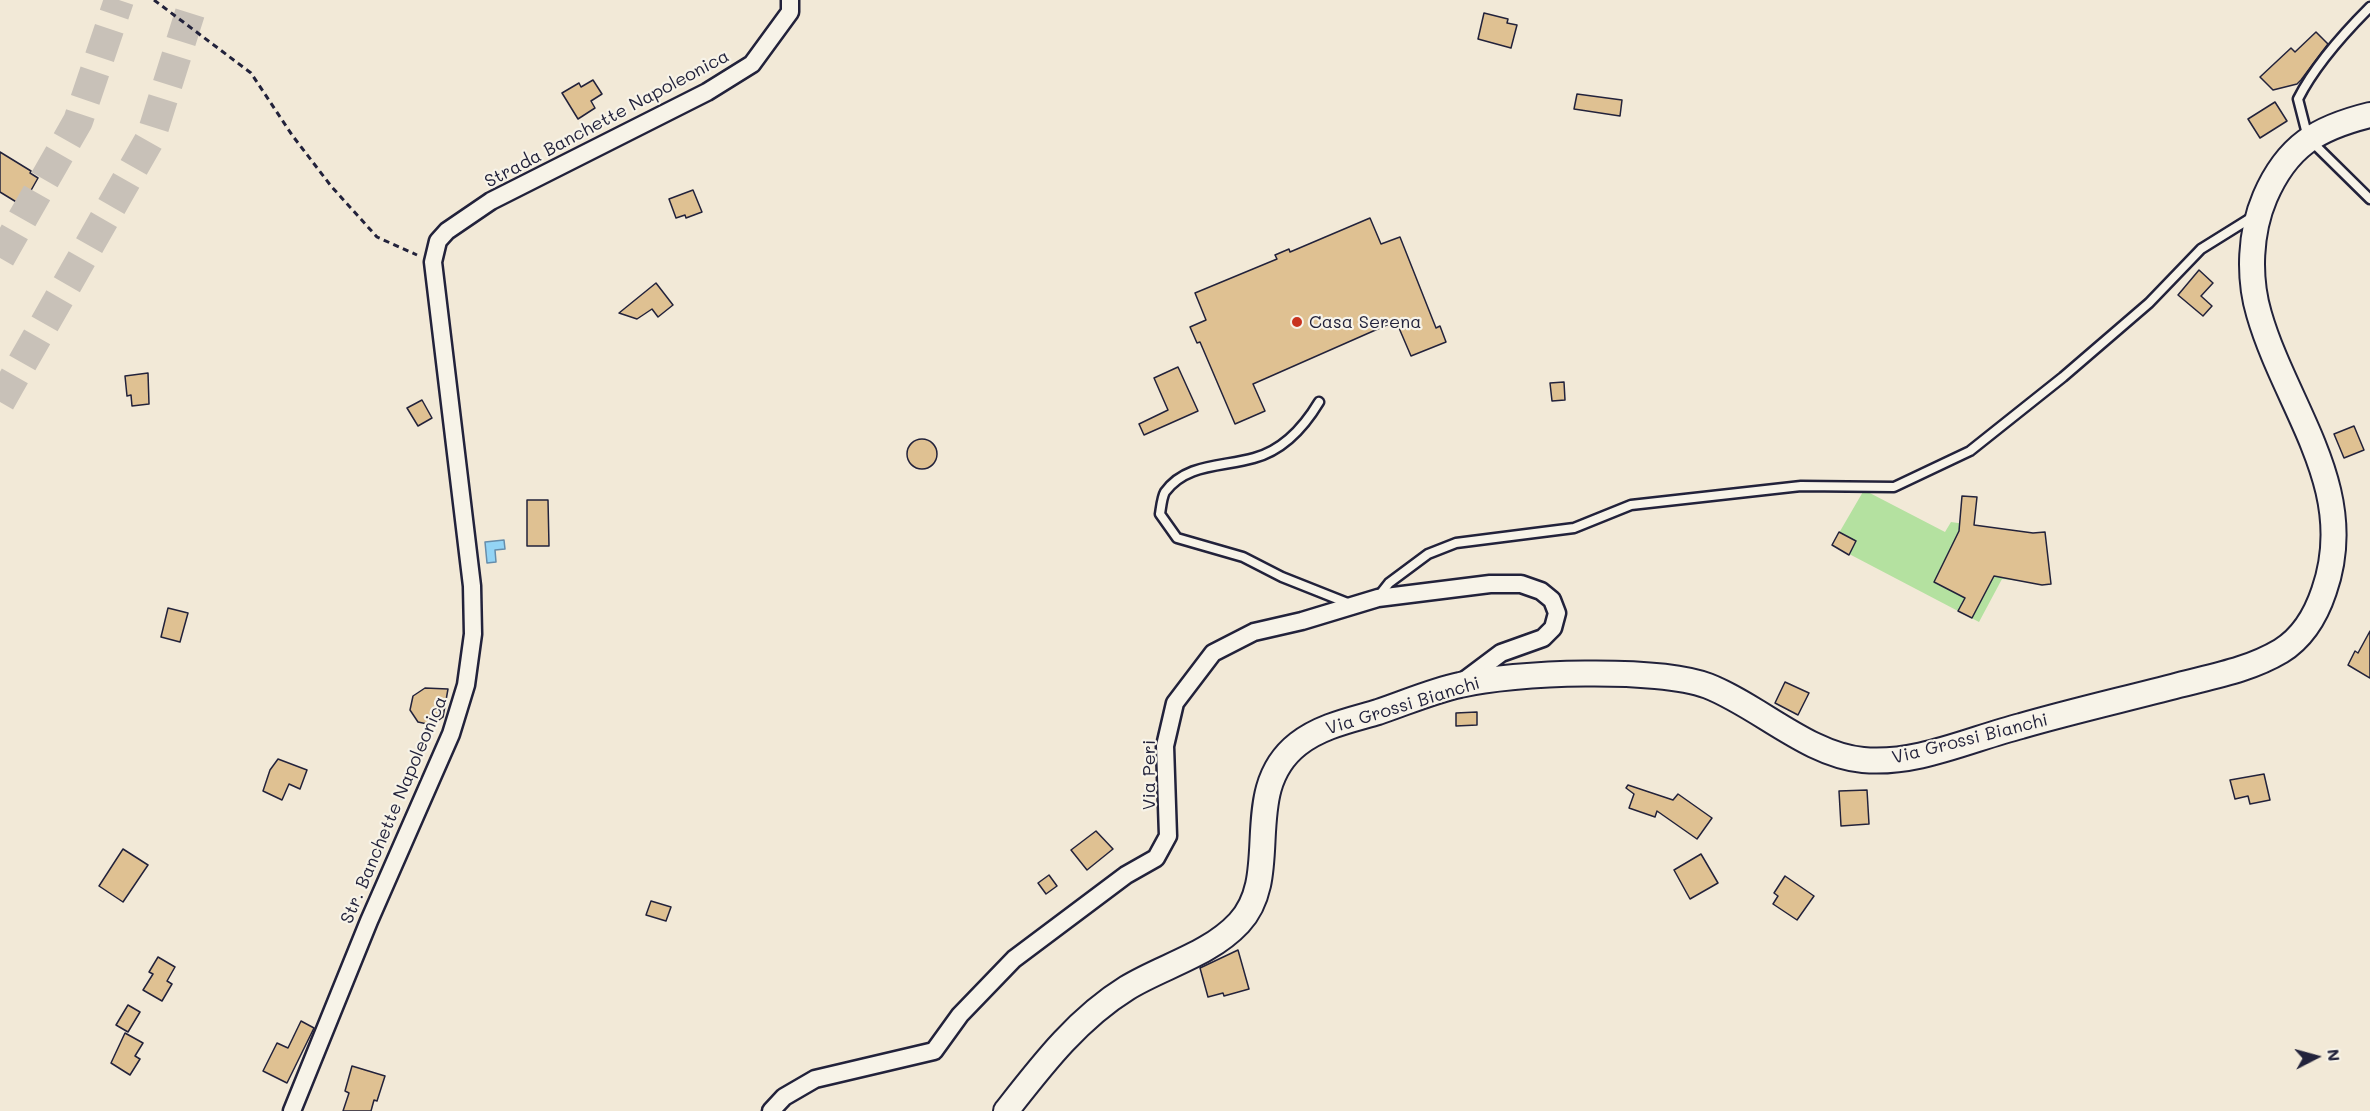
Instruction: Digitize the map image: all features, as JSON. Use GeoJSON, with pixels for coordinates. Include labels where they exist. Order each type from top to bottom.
{"type":"FeatureCollection","features":[{"type":"Feature","properties":{"kind":"main road","name":"Via Grossi Bianchi"},"geometry":{"type":"LineString","coordinates":[[1006,1111],[1054,1050],[1083,1022],[1126,989],[1206,948],[1241,921],[1257,891],[1263,813],[1272,776],[1295,745],[1325,728],[1458,685],[1495,678],[1583,675],[1662,676],[1705,684],[1797,736],[1835,753],[1859,760],[1898,760],[2257,666],[2294,643],[2310,622],[2322,599],[2329,576],[2335,529],[2333,503],[2318,454],[2258,312],[2252,264],[2259,213],[2277,169],[2308,138],[2370,115]]}},
{"type":"Feature","properties":{"kind":"street","name":"Strada Banchette Napoleonica"},"geometry":{"type":"LineString","coordinates":[[433,262],[438,241],[447,231],[491,201],[707,92],[752,64],[790,12],[790,0]]}},
{"type":"Feature","properties":{"kind":"street","name":"Str. Banchette Napoleonica"},"geometry":{"type":"LineString","coordinates":[[292,1111],[369,921],[451,734],[466,685],[473,634],[471,586],[433,262]]}},
{"type":"Feature","properties":{"kind":"street","name":"Via Peri"},"geometry":{"type":"LineString","coordinates":[[771,1111],[784,1097],[815,1079],[934,1051],[960,1016],[1014,959],[1126,875],[1156,858],[1168,836],[1165,746],[1175,704],[1213,653],[1254,632],[1302,621],[1378,598],[1490,584],[1521,584],[1541,591],[1552,600],[1557,612],[1553,628],[1543,638],[1502,653],[1458,685]]}},
{"type":"Feature","properties":{"kind":"lane"},"geometry":{"type":"LineString","coordinates":[[2370,7],[2351,26],[2306,83],[2298,99],[2308,138],[2370,200]]}},
{"type":"Feature","properties":{"kind":"lane"},"geometry":{"type":"LineString","coordinates":[[1378,598],[1389,583],[1428,554],[1447,547],[1574,528],[1631,504],[1801,486],[1894,488],[1970,451],[2063,377],[2150,303],[2201,249],[2259,213]]}},
{"type":"Feature","properties":{"kind":"lane"},"geometry":{"type":"LineString","coordinates":[[1319,402],[1303,428],[1280,446],[1255,458],[1188,472],[1164,493],[1160,514],[1177,538],[1243,557],[1282,577],[1353,605]]}},
{"type":"Feature","properties":{"kind":"path"},"geometry":{"type":"LineString","coordinates":[[154,0],[251,73],[292,135],[331,186],[377,237],[433,262]]}},
{"type":"Feature","properties":{"kind":"green space"},"geometry":{"type":"Polygon","coordinates":[[[1864,490],[1945,532],[1951,522],[2035,534],[2045,532],[2051,584],[2002,579],[1979,622],[1832,545],[1864,490]]]}},
{"type":"Feature","properties":{"kind":"water"},"geometry":{"type":"Polygon","coordinates":[[[504,540],[505,549],[495,550],[496,562],[487,563],[485,542],[504,540]]]}},
{"type":"Feature","properties":{"kind":"building"},"geometry":{"type":"Polygon","coordinates":[[[1484,13],[1508,19],[1507,23],[1517,25],[1511,48],[1478,39],[1484,13]]]}},
{"type":"Feature","properties":{"kind":"building"},"geometry":{"type":"Polygon","coordinates":[[[2316,32],[2328,44],[2297,84],[2273,90],[2260,77],[2291,48],[2295,52],[2316,32]]]}},
{"type":"Feature","properties":{"kind":"building"},"geometry":{"type":"Polygon","coordinates":[[[593,80],[602,94],[591,101],[595,108],[578,119],[562,93],[579,83],[581,87],[593,80]]]}},
{"type":"Feature","properties":{"kind":"building"},"geometry":{"type":"Polygon","coordinates":[[[1577,94],[1622,100],[1620,116],[1574,109],[1577,94]]]}},
{"type":"Feature","properties":{"kind":"building"},"geometry":{"type":"Polygon","coordinates":[[[2275,102],[2287,121],[2260,138],[2248,119],[2275,102]]]}},
{"type":"Feature","properties":{"kind":"building"},"geometry":{"type":"Polygon","coordinates":[[[0,152],[31,171],[30,173],[38,178],[25,201],[20,199],[18,203],[0,192],[0,152]]]}},
{"type":"Feature","properties":{"kind":"building"},"geometry":{"type":"Polygon","coordinates":[[[693,190],[702,212],[686,218],[685,215],[676,218],[669,199],[693,190]]]}},
{"type":"Feature","properties":{"kind":"building","name":"Casa Serena"},"geometry":{"type":"Polygon","coordinates":[[[1370,218],[1381,244],[1400,237],[1436,328],[1440,326],[1446,342],[1411,356],[1396,321],[1253,384],[1265,411],[1235,424],[1200,342],[1197,343],[1190,327],[1206,320],[1195,293],[1277,259],[1275,255],[1289,249],[1290,252],[1370,218]]]}},
{"type":"Feature","properties":{"kind":"building"},"geometry":{"type":"Polygon","coordinates":[[[2199,270],[2213,283],[2201,296],[2212,306],[2203,316],[2178,295],[2199,270]]]}},
{"type":"Feature","properties":{"kind":"building"},"geometry":{"type":"Polygon","coordinates":[[[656,283],[673,305],[658,317],[652,309],[637,319],[619,313],[656,283]]]}},
{"type":"Feature","properties":{"kind":"building"},"geometry":{"type":"Polygon","coordinates":[[[1178,367],[1198,411],[1144,435],[1139,424],[1168,410],[1154,378],[1178,367]]]}},
{"type":"Feature","properties":{"kind":"building"},"geometry":{"type":"Polygon","coordinates":[[[148,373],[149,404],[132,406],[131,395],[127,396],[125,376],[148,373]]]}},
{"type":"Feature","properties":{"kind":"building"},"geometry":{"type":"Polygon","coordinates":[[[1564,382],[1565,400],[1552,401],[1550,383],[1564,382]]]}},
{"type":"Feature","properties":{"kind":"building"},"geometry":{"type":"Polygon","coordinates":[[[422,400],[432,418],[418,426],[407,408],[422,400]]]}},
{"type":"Feature","properties":{"kind":"building"},"geometry":{"type":"Polygon","coordinates":[[[2354,426],[2364,450],[2344,458],[2334,434],[2354,426]]]}},
{"type":"Feature","properties":{"kind":"building"},"geometry":{"type":"Polygon","coordinates":[[[922,439],[933,443],[937,454],[933,465],[922,469],[911,465],[907,454],[911,443],[922,439]]]}},
{"type":"Feature","properties":{"kind":"building"},"geometry":{"type":"Polygon","coordinates":[[[1962,496],[1977,497],[1974,525],[2033,533],[2045,532],[2051,584],[2042,585],[1994,576],[1972,618],[1958,611],[1965,598],[1934,582],[1959,531],[1962,496]]]}},
{"type":"Feature","properties":{"kind":"building"},"geometry":{"type":"Polygon","coordinates":[[[527,500],[548,500],[549,546],[527,546],[527,500]]]}},
{"type":"Feature","properties":{"kind":"building"},"geometry":{"type":"Polygon","coordinates":[[[1839,532],[1856,541],[1849,555],[1832,545],[1839,532]]]}},
{"type":"Feature","properties":{"kind":"building"},"geometry":{"type":"Polygon","coordinates":[[[168,608],[188,613],[180,642],[161,637],[168,608]]]}},
{"type":"Feature","properties":{"kind":"building"},"geometry":{"type":"Polygon","coordinates":[[[2370,631],[2370,678],[2348,665],[2355,651],[2358,653],[2370,631]]]}},
{"type":"Feature","properties":{"kind":"building"},"geometry":{"type":"Polygon","coordinates":[[[1785,682],[1809,693],[1798,715],[1775,703],[1785,682]]]}},
{"type":"Feature","properties":{"kind":"building"},"geometry":{"type":"Polygon","coordinates":[[[425,688],[448,689],[443,717],[432,725],[418,722],[410,710],[413,696],[425,688]]]}},
{"type":"Feature","properties":{"kind":"building"},"geometry":{"type":"Polygon","coordinates":[[[1477,712],[1477,725],[1456,726],[1456,713],[1477,712]]]}},
{"type":"Feature","properties":{"kind":"building"},"geometry":{"type":"Polygon","coordinates":[[[278,759],[307,770],[300,789],[289,784],[282,800],[263,791],[270,770],[278,759]]]}},
{"type":"Feature","properties":{"kind":"building"},"geometry":{"type":"Polygon","coordinates":[[[2264,774],[2270,800],[2250,804],[2248,796],[2235,799],[2230,780],[2264,774]]]}},
{"type":"Feature","properties":{"kind":"building"},"geometry":{"type":"Polygon","coordinates":[[[1628,785],[1673,800],[1678,794],[1712,818],[1697,839],[1657,811],[1655,817],[1629,808],[1634,794],[1626,788],[1628,785]]]}},
{"type":"Feature","properties":{"kind":"building"},"geometry":{"type":"Polygon","coordinates":[[[1867,790],[1869,824],[1841,826],[1839,791],[1867,790]]]}},
{"type":"Feature","properties":{"kind":"building"},"geometry":{"type":"Polygon","coordinates":[[[1096,831],[1113,849],[1087,870],[1071,850],[1096,831]]]}},
{"type":"Feature","properties":{"kind":"building"},"geometry":{"type":"Polygon","coordinates":[[[123,849],[148,865],[123,902],[99,886],[123,849]]]}},
{"type":"Feature","properties":{"kind":"building"},"geometry":{"type":"Polygon","coordinates":[[[1701,854],[1718,883],[1690,899],[1674,870],[1701,854]]]}},
{"type":"Feature","properties":{"kind":"building"},"geometry":{"type":"Polygon","coordinates":[[[1049,875],[1057,886],[1046,894],[1038,883],[1049,875]]]}},
{"type":"Feature","properties":{"kind":"building"},"geometry":{"type":"Polygon","coordinates":[[[1785,876],[1814,896],[1797,920],[1773,904],[1778,896],[1774,893],[1785,876]]]}},
{"type":"Feature","properties":{"kind":"building"},"geometry":{"type":"Polygon","coordinates":[[[651,901],[671,907],[666,921],[646,915],[651,901]]]}},
{"type":"Feature","properties":{"kind":"building"},"geometry":{"type":"Polygon","coordinates":[[[1238,950],[1249,989],[1224,996],[1223,993],[1208,997],[1200,968],[1238,950]]]}},
{"type":"Feature","properties":{"kind":"building"},"geometry":{"type":"Polygon","coordinates":[[[158,957],[175,967],[167,981],[172,984],[162,1001],[143,990],[153,974],[149,972],[158,957]]]}},
{"type":"Feature","properties":{"kind":"building"},"geometry":{"type":"Polygon","coordinates":[[[128,1005],[140,1012],[128,1032],[116,1025],[128,1005]]]}},
{"type":"Feature","properties":{"kind":"building"},"geometry":{"type":"Polygon","coordinates":[[[301,1021],[314,1028],[287,1083],[263,1071],[277,1043],[288,1048],[301,1021]]]}},
{"type":"Feature","properties":{"kind":"building"},"geometry":{"type":"Polygon","coordinates":[[[125,1033],[143,1043],[135,1056],[140,1059],[130,1075],[111,1063],[125,1033]]]}},
{"type":"Feature","properties":{"kind":"building"},"geometry":{"type":"Polygon","coordinates":[[[352,1066],[385,1076],[377,1101],[374,1100],[371,1111],[343,1111],[349,1093],[345,1091],[352,1066]]]}},
{"type":"Feature","properties":{"kind":"tunnel"},"geometry":{"type":"LineString","coordinates":[[0,258],[78,121],[119,0]]}},
{"type":"Feature","properties":{"kind":"tunnel"},"geometry":{"type":"LineString","coordinates":[[0,402],[151,137],[194,0]]}},
{"type":"Feature","properties":{"kind":"place","name":"Casa Serena"},"geometry":{"type":"Point","coordinates":[1297,322]}}]}
